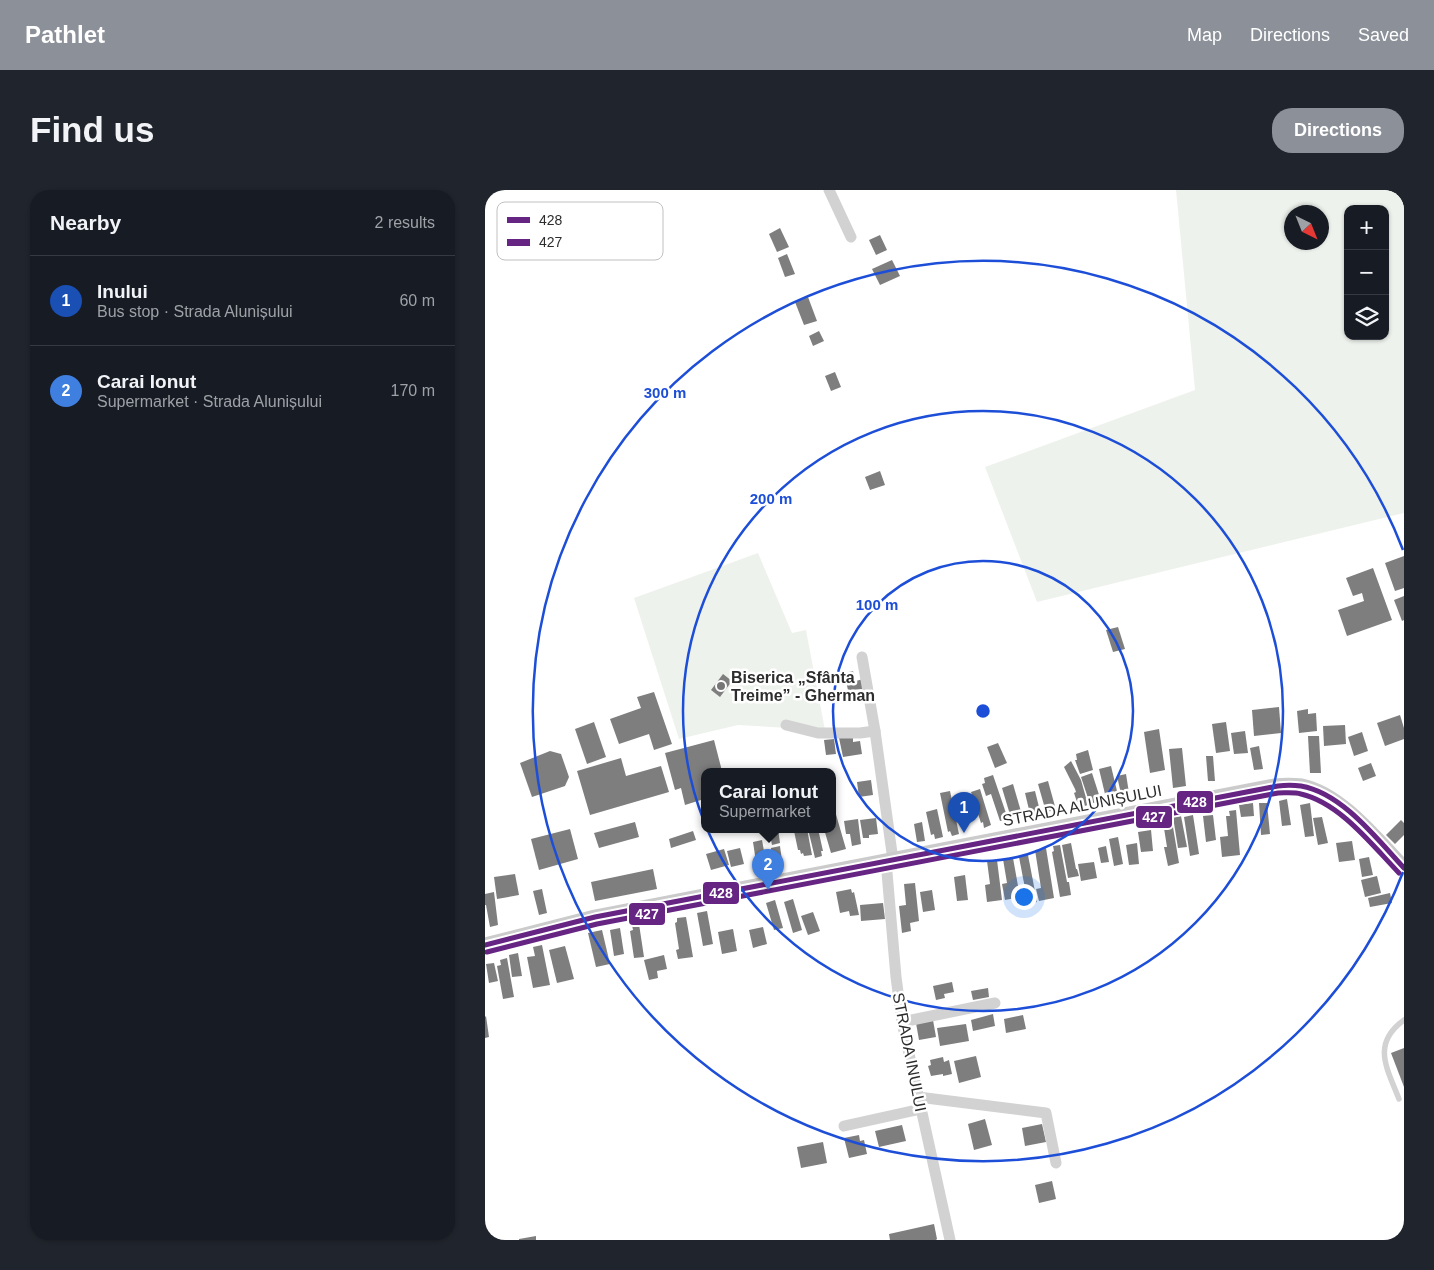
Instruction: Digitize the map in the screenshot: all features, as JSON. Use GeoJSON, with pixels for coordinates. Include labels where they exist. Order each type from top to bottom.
{"type":"FeatureCollection","features":[{"type":"Feature","properties":{"kind":"main road","name":"STRADA ALUNIȘULUI"},"geometry":{"type":"LineString","coordinates":[[485,945],[595,917],[1275,786],[1302,786],[1334,800],[1356,819],[1404,868]]}},
{"type":"Feature","properties":{"kind":"street"},"geometry":{"type":"LineString","coordinates":[[829,190],[851,237]]}},
{"type":"Feature","properties":{"kind":"street","name":"STRADA INULUI"},"geometry":{"type":"LineString","coordinates":[[862,657],[875,731],[890,860],[896,977],[902,1022],[949,1240]]}},
{"type":"Feature","properties":{"kind":"street"},"geometry":{"type":"LineString","coordinates":[[786,725],[819,733],[875,731]]}},
{"type":"Feature","properties":{"kind":"street"},"geometry":{"type":"LineString","coordinates":[[902,1022],[995,1003]]}},
{"type":"Feature","properties":{"kind":"street"},"geometry":{"type":"LineString","coordinates":[[844,1126],[920,1103],[1047,1113],[1056,1163]]}},
{"type":"Feature","properties":{"kind":"lane"},"geometry":{"type":"LineString","coordinates":[[1399,1099],[1388,1069],[1384,1046],[1389,1035],[1404,1020]]}},
{"type":"Feature","properties":{"kind":"shaded area"},"geometry":{"type":"Polygon","coordinates":[[[1176,190],[1404,190],[1404,513],[1037,602],[985,467],[1195,390],[1176,190]]]}},
{"type":"Feature","properties":{"kind":"shaded area"},"geometry":{"type":"Polygon","coordinates":[[[758,553],[792,633],[806,630],[825,730],[738,725],[679,739],[634,598],[758,553]]]}},
{"type":"Feature","properties":{"kind":"building"},"geometry":{"type":"Polygon","coordinates":[[[780,228],[789,247],[777,252],[769,234],[780,228]]]}},
{"type":"Feature","properties":{"kind":"building"},"geometry":{"type":"Polygon","coordinates":[[[880,235],[887,250],[876,255],[869,240],[880,235]]]}},
{"type":"Feature","properties":{"kind":"building"},"geometry":{"type":"Polygon","coordinates":[[[787,254],[795,274],[785,277],[778,258],[787,254]]]}},
{"type":"Feature","properties":{"kind":"building"},"geometry":{"type":"Polygon","coordinates":[[[892,260],[900,276],[880,285],[872,269],[892,260]]]}},
{"type":"Feature","properties":{"kind":"building"},"geometry":{"type":"Polygon","coordinates":[[[808,297],[817,321],[804,325],[795,302],[808,297]]]}},
{"type":"Feature","properties":{"kind":"building"},"geometry":{"type":"Polygon","coordinates":[[[819,331],[824,341],[813,346],[809,336],[819,331]]]}},
{"type":"Feature","properties":{"kind":"building"},"geometry":{"type":"Polygon","coordinates":[[[835,372],[841,387],[831,391],[825,376],[835,372]]]}},
{"type":"Feature","properties":{"kind":"building"},"geometry":{"type":"Polygon","coordinates":[[[880,471],[885,485],[870,490],[865,477],[880,471]]]}},
{"type":"Feature","properties":{"kind":"building"},"geometry":{"type":"Polygon","coordinates":[[[1404,556],[1404,588],[1395,591],[1385,563],[1404,556]]]}},
{"type":"Feature","properties":{"kind":"building"},"geometry":{"type":"Polygon","coordinates":[[[1373,568],[1392,620],[1347,636],[1338,610],[1364,601],[1362,593],[1353,596],[1346,578],[1373,568]]]}},
{"type":"Feature","properties":{"kind":"building"},"geometry":{"type":"Polygon","coordinates":[[[1404,596],[1404,620],[1402,621],[1394,600],[1404,596]]]}},
{"type":"Feature","properties":{"kind":"building"},"geometry":{"type":"Polygon","coordinates":[[[1118,627],[1125,649],[1113,652],[1106,630],[1118,627]]]}},
{"type":"Feature","properties":{"kind":"building"},"geometry":{"type":"Polygon","coordinates":[[[853,671],[856,681],[863,679],[864,689],[848,690],[844,673],[853,671]]]}},
{"type":"Feature","properties":{"kind":"building","name":"Biserica „Sfânta Treime” - Gherman"},"geometry":{"type":"Polygon","coordinates":[[[723,674],[732,681],[720,697],[711,690],[723,674]]]}},
{"type":"Feature","properties":{"kind":"building"},"geometry":{"type":"Polygon","coordinates":[[[654,692],[672,744],[654,750],[649,734],[619,744],[610,719],[641,708],[637,697],[654,692]]]}},
{"type":"Feature","properties":{"kind":"building"},"geometry":{"type":"Polygon","coordinates":[[[1279,707],[1281,733],[1254,736],[1252,710],[1279,707]]]}},
{"type":"Feature","properties":{"kind":"building"},"geometry":{"type":"Polygon","coordinates":[[[1308,709],[1308,714],[1316,713],[1317,731],[1299,733],[1297,711],[1308,709]]]}},
{"type":"Feature","properties":{"kind":"building"},"geometry":{"type":"Polygon","coordinates":[[[1400,715],[1404,728],[1404,739],[1385,746],[1377,723],[1400,715]]]}},
{"type":"Feature","properties":{"kind":"building"},"geometry":{"type":"Polygon","coordinates":[[[594,722],[606,757],[587,764],[575,729],[594,722]]]}},
{"type":"Feature","properties":{"kind":"building"},"geometry":{"type":"Polygon","coordinates":[[[1226,722],[1230,751],[1216,753],[1212,724],[1226,722]]]}},
{"type":"Feature","properties":{"kind":"building"},"geometry":{"type":"Polygon","coordinates":[[[1345,725],[1346,744],[1324,746],[1323,726],[1345,725]]]}},
{"type":"Feature","properties":{"kind":"building"},"geometry":{"type":"Polygon","coordinates":[[[1159,729],[1165,770],[1150,773],[1144,732],[1159,729]]]}},
{"type":"Feature","properties":{"kind":"building"},"geometry":{"type":"Polygon","coordinates":[[[1245,731],[1248,753],[1234,754],[1231,733],[1245,731]]]}},
{"type":"Feature","properties":{"kind":"building"},"geometry":{"type":"Polygon","coordinates":[[[1362,732],[1368,751],[1354,756],[1348,737],[1362,732]]]}},
{"type":"Feature","properties":{"kind":"building"},"geometry":{"type":"Polygon","coordinates":[[[1308,736],[1319,736],[1321,773],[1310,773],[1308,736]]]}},
{"type":"Feature","properties":{"kind":"building"},"geometry":{"type":"Polygon","coordinates":[[[853,737],[853,742],[860,741],[862,754],[843,757],[839,738],[853,737]]]}},
{"type":"Feature","properties":{"kind":"building"},"geometry":{"type":"Polygon","coordinates":[[[834,739],[836,754],[826,755],[824,740],[834,739]]]}},
{"type":"Feature","properties":{"kind":"building"},"geometry":{"type":"Polygon","coordinates":[[[714,740],[721,768],[701,768],[701,800],[685,805],[681,788],[675,790],[665,753],[714,740]]]}},
{"type":"Feature","properties":{"kind":"building"},"geometry":{"type":"Polygon","coordinates":[[[998,743],[1007,763],[995,768],[987,747],[998,743]]]}},
{"type":"Feature","properties":{"kind":"building"},"geometry":{"type":"Polygon","coordinates":[[[1259,746],[1263,769],[1254,770],[1250,748],[1259,746]]]}},
{"type":"Feature","properties":{"kind":"building"},"geometry":{"type":"Polygon","coordinates":[[[1182,748],[1186,786],[1173,788],[1169,749],[1182,748]]]}},
{"type":"Feature","properties":{"kind":"building"},"geometry":{"type":"Polygon","coordinates":[[[1088,750],[1093,770],[1080,774],[1075,760],[1077,760],[1076,754],[1088,750]]]}},
{"type":"Feature","properties":{"kind":"building"},"geometry":{"type":"Polygon","coordinates":[[[550,751],[561,754],[569,777],[565,786],[532,797],[520,763],[550,751]]]}},
{"type":"Feature","properties":{"kind":"building"},"geometry":{"type":"Polygon","coordinates":[[[1206,756],[1213,756],[1215,781],[1208,781],[1206,756]]]}},
{"type":"Feature","properties":{"kind":"building"},"geometry":{"type":"Polygon","coordinates":[[[621,758],[626,776],[661,766],[669,792],[590,815],[577,771],[621,758]]]}},
{"type":"Feature","properties":{"kind":"building"},"geometry":{"type":"Polygon","coordinates":[[[1071,761],[1081,780],[1088,805],[1081,807],[1079,801],[1077,802],[1074,793],[1076,792],[1075,789],[1064,767],[1071,761]]]}},
{"type":"Feature","properties":{"kind":"building"},"geometry":{"type":"Polygon","coordinates":[[[1371,763],[1376,776],[1363,781],[1358,768],[1371,763]]]}},
{"type":"Feature","properties":{"kind":"building"},"geometry":{"type":"Polygon","coordinates":[[[1111,766],[1117,791],[1105,794],[1099,769],[1111,766]]]}},
{"type":"Feature","properties":{"kind":"building"},"geometry":{"type":"Polygon","coordinates":[[[1092,773],[1101,801],[1090,804],[1081,777],[1092,773]]]}},
{"type":"Feature","properties":{"kind":"building"},"geometry":{"type":"Polygon","coordinates":[[[1126,774],[1129,793],[1121,794],[1117,776],[1126,774]]]}},
{"type":"Feature","properties":{"kind":"building"},"geometry":{"type":"Polygon","coordinates":[[[993,775],[1008,819],[1000,821],[991,794],[986,796],[982,784],[985,783],[984,778],[993,775]]]}},
{"type":"Feature","properties":{"kind":"building"},"geometry":{"type":"Polygon","coordinates":[[[871,780],[873,795],[859,797],[857,782],[871,780]]]}},
{"type":"Feature","properties":{"kind":"building"},"geometry":{"type":"Polygon","coordinates":[[[1048,781],[1056,810],[1046,812],[1038,784],[1048,781]]]}},
{"type":"Feature","properties":{"kind":"building"},"geometry":{"type":"Polygon","coordinates":[[[1013,784],[1022,815],[1011,818],[1002,788],[1013,784]]]}},
{"type":"Feature","properties":{"kind":"building"},"geometry":{"type":"Polygon","coordinates":[[[980,789],[991,825],[984,828],[971,792],[980,789]]]}},
{"type":"Feature","properties":{"kind":"building"},"geometry":{"type":"Polygon","coordinates":[[[950,791],[959,834],[952,836],[950,831],[948,832],[940,793],[950,791]]]}},
{"type":"Feature","properties":{"kind":"building"},"geometry":{"type":"Polygon","coordinates":[[[1035,791],[1041,815],[1031,818],[1025,793],[1035,791]]]}},
{"type":"Feature","properties":{"kind":"building"},"geometry":{"type":"Polygon","coordinates":[[[964,799],[968,820],[966,821],[967,826],[962,828],[955,801],[964,799]]]}},
{"type":"Feature","properties":{"kind":"building"},"geometry":{"type":"Polygon","coordinates":[[[1287,799],[1291,825],[1282,826],[1279,801],[1287,799]]]}},
{"type":"Feature","properties":{"kind":"building"},"geometry":{"type":"Polygon","coordinates":[[[1253,803],[1254,816],[1241,817],[1239,805],[1253,803]]]}},
{"type":"Feature","properties":{"kind":"building"},"geometry":{"type":"Polygon","coordinates":[[[1259,803],[1267,803],[1270,834],[1261,835],[1259,803]]]}},
{"type":"Feature","properties":{"kind":"building"},"geometry":{"type":"Polygon","coordinates":[[[1310,803],[1314,836],[1305,837],[1300,805],[1310,803]]]}},
{"type":"Feature","properties":{"kind":"building"},"geometry":{"type":"Polygon","coordinates":[[[937,809],[943,837],[935,839],[934,834],[931,835],[926,812],[937,809]]]}},
{"type":"Feature","properties":{"kind":"building"},"geometry":{"type":"Polygon","coordinates":[[[1236,810],[1240,855],[1222,857],[1220,837],[1228,836],[1226,816],[1230,816],[1229,811],[1236,810]]]}},
{"type":"Feature","properties":{"kind":"building"},"geometry":{"type":"Polygon","coordinates":[[[836,814],[846,849],[831,853],[825,833],[836,833],[836,814]]]}},
{"type":"Feature","properties":{"kind":"building"},"geometry":{"type":"Polygon","coordinates":[[[1193,815],[1199,854],[1190,856],[1184,817],[1193,815]]]}},
{"type":"Feature","properties":{"kind":"building"},"geometry":{"type":"Polygon","coordinates":[[[1213,815],[1216,840],[1206,842],[1203,816],[1213,815]]]}},
{"type":"Feature","properties":{"kind":"building"},"geometry":{"type":"Polygon","coordinates":[[[1181,816],[1187,847],[1178,848],[1173,817],[1181,816]]]}},
{"type":"Feature","properties":{"kind":"building"},"geometry":{"type":"Polygon","coordinates":[[[1322,817],[1328,843],[1318,845],[1313,818],[1322,817]]]}},
{"type":"Feature","properties":{"kind":"building"},"geometry":{"type":"Polygon","coordinates":[[[876,818],[878,834],[869,835],[869,838],[863,838],[860,820],[876,818]]]}},
{"type":"Feature","properties":{"kind":"building"},"geometry":{"type":"Polygon","coordinates":[[[858,819],[861,844],[852,846],[850,834],[846,834],[844,821],[858,819]]]}},
{"type":"Feature","properties":{"kind":"building"},"geometry":{"type":"Polygon","coordinates":[[[1401,820],[1404,823],[1404,835],[1395,844],[1386,835],[1401,820]]]}},
{"type":"Feature","properties":{"kind":"building"},"geometry":{"type":"Polygon","coordinates":[[[1172,821],[1179,863],[1168,866],[1164,847],[1167,847],[1163,822],[1172,821]]]}},
{"type":"Feature","properties":{"kind":"building"},"geometry":{"type":"Polygon","coordinates":[[[635,822],[639,837],[599,848],[594,833],[635,822]]]}},
{"type":"Feature","properties":{"kind":"building"},"geometry":{"type":"Polygon","coordinates":[[[922,822],[925,841],[917,842],[914,824],[922,822]]]}},
{"type":"Feature","properties":{"kind":"building"},"geometry":{"type":"Polygon","coordinates":[[[570,829],[578,859],[539,870],[531,839],[570,829]]]}},
{"type":"Feature","properties":{"kind":"building"},"geometry":{"type":"Polygon","coordinates":[[[1151,830],[1153,851],[1141,852],[1138,832],[1151,830]]]}},
{"type":"Feature","properties":{"kind":"building"},"geometry":{"type":"Polygon","coordinates":[[[693,831],[696,840],[671,848],[669,839],[693,831]]]}},
{"type":"Feature","properties":{"kind":"building"},"geometry":{"type":"Polygon","coordinates":[[[770,833],[779,833],[780,843],[772,845],[770,833]]]}},
{"type":"Feature","properties":{"kind":"building"},"geometry":{"type":"Polygon","coordinates":[[[794,833],[808,833],[812,855],[804,856],[798,850],[794,833]]]}},
{"type":"Feature","properties":{"kind":"building"},"geometry":{"type":"Polygon","coordinates":[[[809,833],[819,833],[823,851],[821,851],[822,856],[815,858],[809,833]]]}},
{"type":"Feature","properties":{"kind":"building"},"geometry":{"type":"Polygon","coordinates":[[[1118,837],[1123,864],[1114,866],[1109,839],[1118,837]]]}},
{"type":"Feature","properties":{"kind":"building"},"geometry":{"type":"Polygon","coordinates":[[[762,840],[768,874],[758,875],[753,842],[762,840]]]}},
{"type":"Feature","properties":{"kind":"building"},"geometry":{"type":"Polygon","coordinates":[[[1352,841],[1355,860],[1339,862],[1336,843],[1352,841]]]}},
{"type":"Feature","properties":{"kind":"building"},"geometry":{"type":"Polygon","coordinates":[[[1071,843],[1079,876],[1068,878],[1062,845],[1071,843]]]}},
{"type":"Feature","properties":{"kind":"building"},"geometry":{"type":"Polygon","coordinates":[[[1137,843],[1139,864],[1129,865],[1126,845],[1137,843]]]}},
{"type":"Feature","properties":{"kind":"building"},"geometry":{"type":"Polygon","coordinates":[[[1060,845],[1071,895],[1060,897],[1052,852],[1054,851],[1053,846],[1060,845]]]}},
{"type":"Feature","properties":{"kind":"building"},"geometry":{"type":"Polygon","coordinates":[[[780,846],[783,869],[773,870],[771,848],[780,846]]]}},
{"type":"Feature","properties":{"kind":"building"},"geometry":{"type":"Polygon","coordinates":[[[1106,846],[1109,862],[1101,863],[1098,848],[1106,846]]]}},
{"type":"Feature","properties":{"kind":"building"},"geometry":{"type":"Polygon","coordinates":[[[740,848],[744,864],[731,867],[727,851],[740,848]]]}},
{"type":"Feature","properties":{"kind":"building"},"geometry":{"type":"Polygon","coordinates":[[[1046,848],[1054,898],[1039,901],[1036,889],[1041,888],[1035,850],[1046,848]]]}},
{"type":"Feature","properties":{"kind":"building"},"geometry":{"type":"Polygon","coordinates":[[[724,849],[729,865],[711,870],[706,854],[724,849]]]}},
{"type":"Feature","properties":{"kind":"building"},"geometry":{"type":"Polygon","coordinates":[[[1028,855],[1037,902],[1028,904],[1019,857],[1028,855]]]}},
{"type":"Feature","properties":{"kind":"building"},"geometry":{"type":"Polygon","coordinates":[[[1369,857],[1373,875],[1362,877],[1359,859],[1369,857]]]}},
{"type":"Feature","properties":{"kind":"building"},"geometry":{"type":"Polygon","coordinates":[[[1013,858],[1020,897],[1005,900],[1002,884],[1007,883],[1003,859],[1013,858]]]}},
{"type":"Feature","properties":{"kind":"building"},"geometry":{"type":"Polygon","coordinates":[[[997,860],[1002,900],[987,902],[985,885],[990,884],[987,861],[997,860]]]}},
{"type":"Feature","properties":{"kind":"building"},"geometry":{"type":"Polygon","coordinates":[[[1094,862],[1097,878],[1081,881],[1078,864],[1094,862]]]}},
{"type":"Feature","properties":{"kind":"building"},"geometry":{"type":"Polygon","coordinates":[[[653,869],[657,889],[595,901],[591,882],[653,869]]]}},
{"type":"Feature","properties":{"kind":"building"},"geometry":{"type":"Polygon","coordinates":[[[515,874],[519,895],[497,899],[494,877],[515,874]]]}},
{"type":"Feature","properties":{"kind":"building"},"geometry":{"type":"Polygon","coordinates":[[[965,875],[968,900],[957,901],[954,877],[965,875]]]}},
{"type":"Feature","properties":{"kind":"building"},"geometry":{"type":"Polygon","coordinates":[[[1377,876],[1381,893],[1365,897],[1361,880],[1377,876]]]}},
{"type":"Feature","properties":{"kind":"building"},"geometry":{"type":"Polygon","coordinates":[[[915,883],[919,921],[910,923],[911,931],[902,933],[899,906],[906,905],[904,884],[915,883]]]}},
{"type":"Feature","properties":{"kind":"building"},"geometry":{"type":"Polygon","coordinates":[[[542,889],[547,913],[539,915],[533,891],[542,889]]]}},
{"type":"Feature","properties":{"kind":"building"},"geometry":{"type":"Polygon","coordinates":[[[851,889],[852,893],[854,892],[859,915],[850,916],[849,911],[840,913],[836,892],[851,889]]]}},
{"type":"Feature","properties":{"kind":"building"},"geometry":{"type":"Polygon","coordinates":[[[932,890],[935,910],[923,912],[920,892],[932,890]]]}},
{"type":"Feature","properties":{"kind":"building"},"geometry":{"type":"Polygon","coordinates":[[[494,892],[498,925],[490,927],[485,905],[485,894],[494,892]]]}},
{"type":"Feature","properties":{"kind":"building"},"geometry":{"type":"Polygon","coordinates":[[[1390,893],[1392,903],[1370,907],[1368,898],[1390,893]]]}},
{"type":"Feature","properties":{"kind":"building"},"geometry":{"type":"Polygon","coordinates":[[[793,899],[802,930],[793,933],[784,902],[793,899]]]}},
{"type":"Feature","properties":{"kind":"building"},"geometry":{"type":"Polygon","coordinates":[[[775,900],[783,928],[774,930],[766,903],[775,900]]]}},
{"type":"Feature","properties":{"kind":"building"},"geometry":{"type":"Polygon","coordinates":[[[883,903],[885,919],[861,921],[860,905],[883,903]]]}},
{"type":"Feature","properties":{"kind":"building"},"geometry":{"type":"Polygon","coordinates":[[[707,911],[713,944],[703,946],[697,913],[707,911]]]}},
{"type":"Feature","properties":{"kind":"building"},"geometry":{"type":"Polygon","coordinates":[[[813,912],[820,931],[808,935],[801,916],[813,912]]]}},
{"type":"Feature","properties":{"kind":"building"},"geometry":{"type":"Polygon","coordinates":[[[686,917],[693,957],[678,959],[676,950],[679,949],[675,923],[677,918],[686,917]]]}},
{"type":"Feature","properties":{"kind":"building"},"geometry":{"type":"Polygon","coordinates":[[[639,924],[644,957],[634,958],[630,931],[633,930],[632,925],[639,924]]]}},
{"type":"Feature","properties":{"kind":"building"},"geometry":{"type":"Polygon","coordinates":[[[763,927],[767,944],[753,948],[749,930],[763,927]]]}},
{"type":"Feature","properties":{"kind":"building"},"geometry":{"type":"Polygon","coordinates":[[[620,928],[624,954],[614,956],[610,930],[620,928]]]}},
{"type":"Feature","properties":{"kind":"building"},"geometry":{"type":"Polygon","coordinates":[[[733,929],[737,951],[722,954],[718,932],[733,929]]]}},
{"type":"Feature","properties":{"kind":"building"},"geometry":{"type":"Polygon","coordinates":[[[602,930],[610,964],[596,967],[588,933],[602,930]]]}},
{"type":"Feature","properties":{"kind":"building"},"geometry":{"type":"Polygon","coordinates":[[[542,945],[550,985],[533,988],[527,957],[535,956],[533,947],[542,945]]]}},
{"type":"Feature","properties":{"kind":"building"},"geometry":{"type":"Polygon","coordinates":[[[565,946],[574,979],[557,983],[549,950],[565,946]]]}},
{"type":"Feature","properties":{"kind":"building"},"geometry":{"type":"Polygon","coordinates":[[[518,953],[522,976],[512,977],[509,955],[518,953]]]}},
{"type":"Feature","properties":{"kind":"building"},"geometry":{"type":"Polygon","coordinates":[[[664,955],[667,969],[657,971],[658,978],[649,980],[644,960],[664,955]]]}},
{"type":"Feature","properties":{"kind":"building"},"geometry":{"type":"Polygon","coordinates":[[[507,958],[514,997],[503,999],[497,966],[501,965],[500,960],[507,958]]]}},
{"type":"Feature","properties":{"kind":"building"},"geometry":{"type":"Polygon","coordinates":[[[494,963],[498,981],[489,983],[486,964],[494,963]]]}},
{"type":"Feature","properties":{"kind":"building"},"geometry":{"type":"Polygon","coordinates":[[[952,982],[954,992],[944,994],[945,998],[936,1000],[933,986],[952,982]]]}},
{"type":"Feature","properties":{"kind":"building"},"geometry":{"type":"Polygon","coordinates":[[[988,988],[989,997],[973,1000],[971,991],[988,988]]]}},
{"type":"Feature","properties":{"kind":"building"},"geometry":{"type":"Polygon","coordinates":[[[993,1014],[995,1026],[973,1031],[971,1020],[993,1014]]]}},
{"type":"Feature","properties":{"kind":"building"},"geometry":{"type":"Polygon","coordinates":[[[1023,1015],[1026,1029],[1006,1033],[1004,1019],[1023,1015]]]}},
{"type":"Feature","properties":{"kind":"building"},"geometry":{"type":"Polygon","coordinates":[[[485,1017],[489,1037],[485,1038],[485,1017]]]}},
{"type":"Feature","properties":{"kind":"building"},"geometry":{"type":"Polygon","coordinates":[[[933,1020],[936,1037],[919,1040],[916,1023],[933,1020]]]}},
{"type":"Feature","properties":{"kind":"building"},"geometry":{"type":"Polygon","coordinates":[[[966,1024],[969,1041],[940,1046],[937,1028],[966,1024]]]}},
{"type":"Feature","properties":{"kind":"building"},"geometry":{"type":"Polygon","coordinates":[[[1404,1048],[1404,1087],[1391,1053],[1404,1048]]]}},
{"type":"Feature","properties":{"kind":"building"},"geometry":{"type":"Polygon","coordinates":[[[976,1056],[981,1077],[959,1083],[954,1061],[976,1056]]]}},
{"type":"Feature","properties":{"kind":"building"},"geometry":{"type":"Polygon","coordinates":[[[943,1057],[944,1062],[949,1060],[952,1074],[931,1076],[928,1066],[931,1065],[930,1060],[943,1057]]]}},
{"type":"Feature","properties":{"kind":"building"},"geometry":{"type":"Polygon","coordinates":[[[985,1119],[992,1145],[974,1150],[968,1124],[985,1119]]]}},
{"type":"Feature","properties":{"kind":"building"},"geometry":{"type":"Polygon","coordinates":[[[1042,1124],[1046,1142],[1025,1146],[1022,1128],[1042,1124]]]}},
{"type":"Feature","properties":{"kind":"building"},"geometry":{"type":"Polygon","coordinates":[[[902,1125],[906,1141],[879,1147],[875,1131],[902,1125]]]}},
{"type":"Feature","properties":{"kind":"building"},"geometry":{"type":"Polygon","coordinates":[[[859,1135],[860,1141],[864,1140],[867,1154],[849,1158],[844,1138],[859,1135]]]}},
{"type":"Feature","properties":{"kind":"building"},"geometry":{"type":"Polygon","coordinates":[[[823,1142],[827,1163],[801,1168],[797,1147],[823,1142]]]}},
{"type":"Feature","properties":{"kind":"building"},"geometry":{"type":"Polygon","coordinates":[[[1052,1181],[1056,1199],[1039,1203],[1035,1185],[1052,1181]]]}},
{"type":"Feature","properties":{"kind":"building"},"geometry":{"type":"Polygon","coordinates":[[[934,1224],[936,1240],[890,1240],[889,1234],[934,1224]]]}},
{"type":"Feature","properties":{"kind":"building"},"geometry":{"type":"Polygon","coordinates":[[[536,1236],[536,1240],[519,1240],[519,1239],[536,1236]]]}},
{"type":"Feature","properties":{"kind":"transit line","name":"428"},"geometry":{"type":"LineString","coordinates":[[485,945],[595,917],[1292,785],[1316,790],[1344,807],[1370,831],[1404,868]]}},
{"type":"Feature","properties":{"kind":"transit line","name":"427"},"geometry":{"type":"LineString","coordinates":[[487,952],[597,924],[1278,793],[1301,794],[1329,806],[1355,826],[1399,873]]}},
{"type":"Feature","properties":{"kind":"place","name":"Biserica „Sfânta Treime” - Gherman"},"geometry":{"type":"Point","coordinates":[721,686]}},
{"type":"Feature","properties":{"kind":"place","name":"Inului"},"geometry":{"type":"Point","coordinates":[964,833]}},
{"type":"Feature","properties":{"kind":"place","name":"Carai Ionut"},"geometry":{"type":"Point","coordinates":[768,890]}}]}
